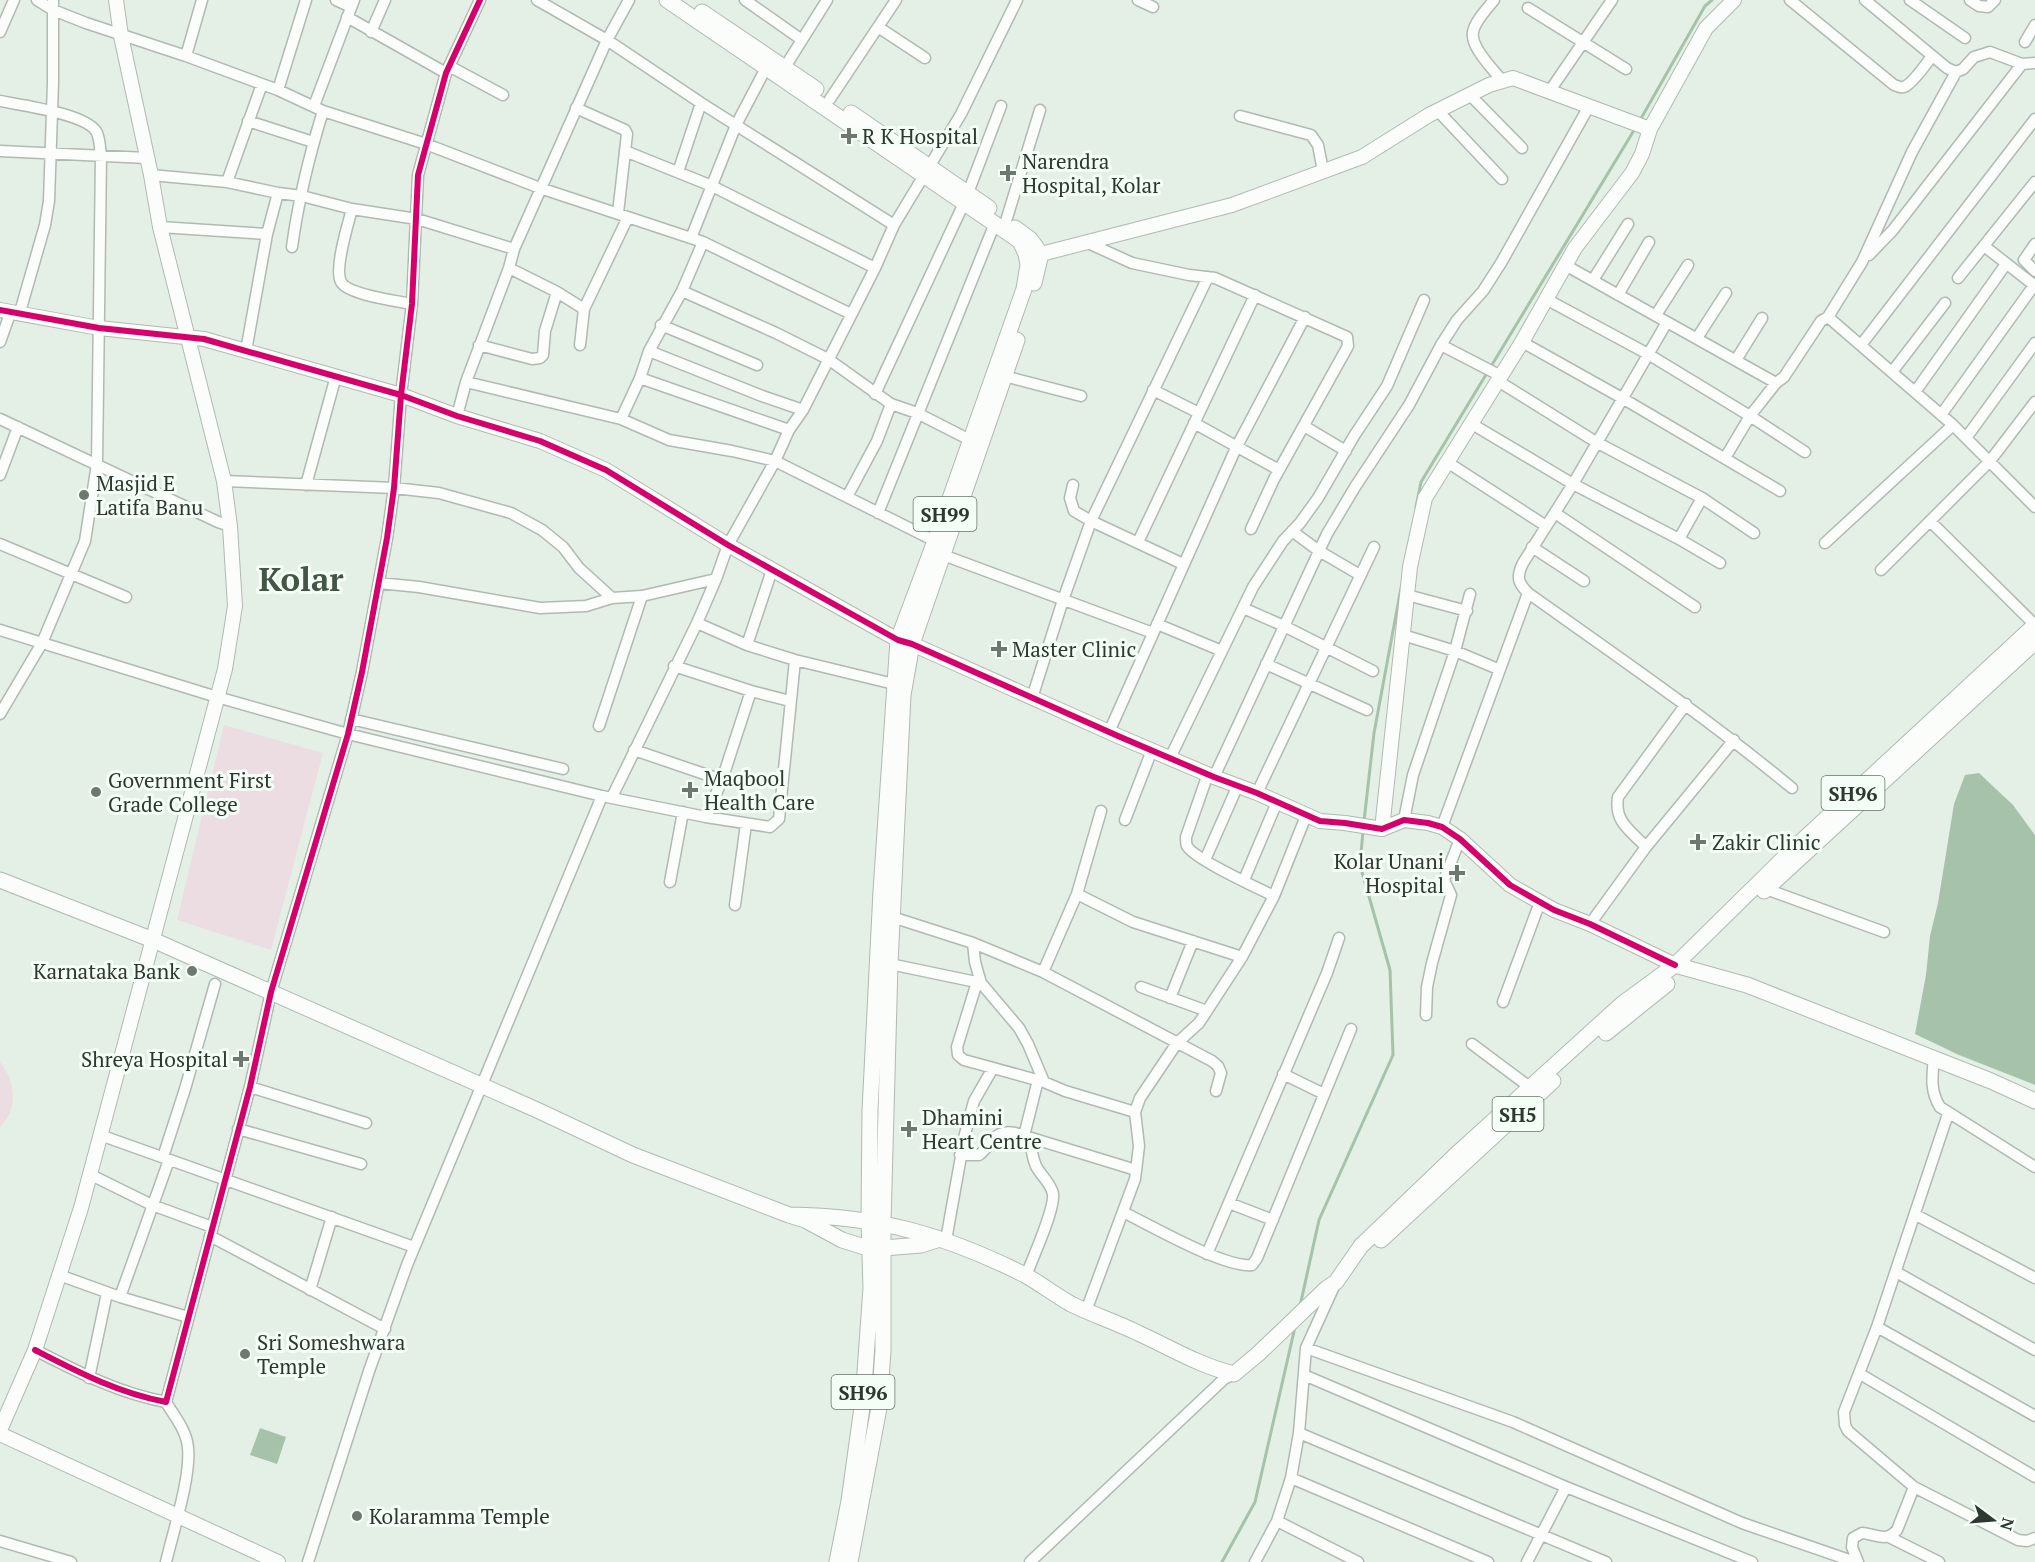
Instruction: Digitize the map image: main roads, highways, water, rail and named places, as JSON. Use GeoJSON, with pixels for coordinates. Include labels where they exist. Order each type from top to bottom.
{"type":"FeatureCollection","features":[{"type":"Feature","properties":{"kind":"main road","name":"SH99"},"geometry":{"type":"LineString","coordinates":[[667,0],[766,68],[1030,239],[1041,254],[1031,299],[943,555],[905,642],[876,1222]]}},
{"type":"Feature","properties":{"kind":"main road","name":"SH99"},"geometry":{"type":"LineString","coordinates":[[684,0],[785,67],[926,171]]}},
{"type":"Feature","properties":{"kind":"main road","name":"SH99"},"geometry":{"type":"LineString","coordinates":[[876,1222],[870,1189],[870,1111],[894,684],[935,541],[1024,289],[1028,265],[1026,254],[1020,241],[1001,222]]}},
{"type":"Feature","properties":{"kind":"main road","name":"SH96"},"geometry":{"type":"LineString","coordinates":[[1680,967],[1790,852],[2035,625]]}},
{"type":"Feature","properties":{"kind":"main road","name":"SH96"},"geometry":{"type":"LineString","coordinates":[[1680,967],[2035,642]]}},
{"type":"Feature","properties":{"kind":"main road"},"geometry":{"type":"LineString","coordinates":[[0,880],[153,940],[633,1155],[805,1220],[852,1245],[878,1270],[921,1245]]}},
{"type":"Feature","properties":{"kind":"main road"},"geometry":{"type":"LineString","coordinates":[[1680,967],[1747,985],[1934,1058],[2035,1101]]}},
{"type":"Feature","properties":{"kind":"main road","name":"SH5"},"geometry":{"type":"LineString","coordinates":[[943,1239],[1026,1276],[1086,1311],[1150,1338],[1187,1359],[1212,1369],[1234,1374],[1331,1285],[1352,1261],[1361,1246],[1622,1004],[1680,967]]}},
{"type":"Feature","properties":{"kind":"main road","name":"SH5"},"geometry":{"type":"LineString","coordinates":[[1352,1261],[1366,1254],[1680,967]]}},
{"type":"Feature","properties":{"kind":"main road"},"geometry":{"type":"LineString","coordinates":[[844,1218],[864,1208],[870,1189]]}},
{"type":"Feature","properties":{"kind":"main road"},"geometry":{"type":"LineString","coordinates":[[789,1215],[876,1222],[943,1239]]}},
{"type":"Feature","properties":{"kind":"main road","name":"SH96"},"geometry":{"type":"LineString","coordinates":[[850,1562],[879,1408],[883,1350],[876,1222]]}},
{"type":"Feature","properties":{"kind":"main road"},"geometry":{"type":"LineString","coordinates":[[842,1240],[878,1248],[921,1245],[943,1239]]}},
{"type":"Feature","properties":{"kind":"main road","name":"SH96"},"geometry":{"type":"LineString","coordinates":[[837,1562],[849,1501],[878,1270]]}},
{"type":"Feature","properties":{"kind":"waterway"},"geometry":{"type":"LineString","coordinates":[[1639,122],[1705,6],[1712,0]]}},
{"type":"Feature","properties":{"kind":"waterway"},"geometry":{"type":"LineString","coordinates":[[1416,507],[1421,482],[1636,127]]}},
{"type":"Feature","properties":{"kind":"waterway"},"geometry":{"type":"LineString","coordinates":[[1364,821],[1374,733],[1401,588]]}},
{"type":"Feature","properties":{"kind":"waterway"},"geometry":{"type":"LineString","coordinates":[[1300,1306],[1319,1220],[1393,1055],[1390,970],[1360,865],[1363,831]]}},
{"type":"Feature","properties":{"kind":"waterway"},"geometry":{"type":"LineString","coordinates":[[1222,1562],[1255,1502],[1295,1327]]}},
{"type":"Feature","properties":{"kind":"place","name":"R K Hospital"},"geometry":{"type":"Point","coordinates":[849,136]}},
{"type":"Feature","properties":{"kind":"place","name":"Narendra Hospital, Kolar"},"geometry":{"type":"Point","coordinates":[1008,173]}},
{"type":"Feature","properties":{"kind":"place","name":"Masjid E Latifa Banu"},"geometry":{"type":"Point","coordinates":[84,495]}},
{"type":"Feature","properties":{"kind":"place","name":"Master Clinic"},"geometry":{"type":"Point","coordinates":[999,649]}},
{"type":"Feature","properties":{"kind":"place","name":"Maqbool Health Care"},"geometry":{"type":"Point","coordinates":[690,790]}},
{"type":"Feature","properties":{"kind":"place","name":"Government First Grade College"},"geometry":{"type":"Point","coordinates":[96,792]}},
{"type":"Feature","properties":{"kind":"place","name":"Zakir Clinic"},"geometry":{"type":"Point","coordinates":[1698,842]}},
{"type":"Feature","properties":{"kind":"place","name":"Kolar Unani Hospital"},"geometry":{"type":"Point","coordinates":[1457,873]}},
{"type":"Feature","properties":{"kind":"place","name":"Karnataka Bank"},"geometry":{"type":"Point","coordinates":[192,971]}},
{"type":"Feature","properties":{"kind":"place","name":"Shreya Hospital"},"geometry":{"type":"Point","coordinates":[241,1059]}},
{"type":"Feature","properties":{"kind":"place","name":"Dhamini Heart Centre"},"geometry":{"type":"Point","coordinates":[909,1129]}},
{"type":"Feature","properties":{"kind":"place","name":"Sri Someshwara Temple"},"geometry":{"type":"Point","coordinates":[245,1354]}},
{"type":"Feature","properties":{"kind":"place","name":"Kolaramma Temple"},"geometry":{"type":"Point","coordinates":[357,1516]}},
{"type":"Feature","properties":{"kind":"district","name":"Kolar"},"geometry":{"type":"Point","coordinates":[301,578]}}]}
